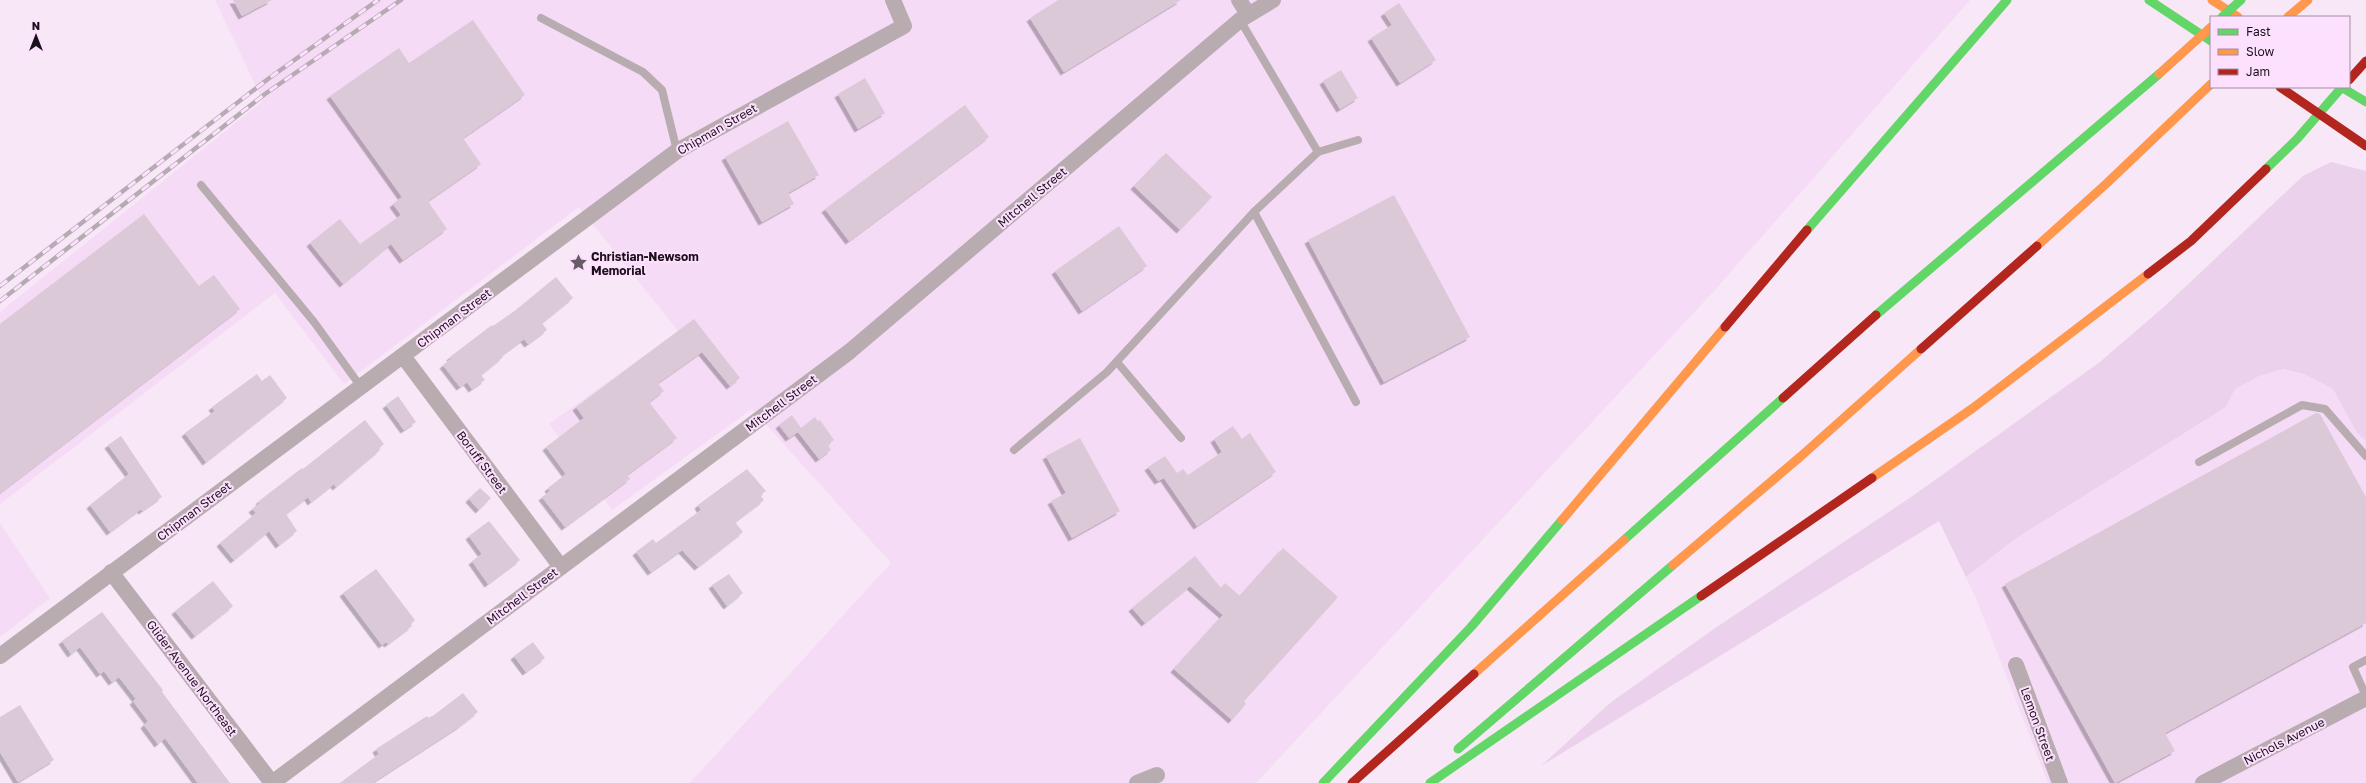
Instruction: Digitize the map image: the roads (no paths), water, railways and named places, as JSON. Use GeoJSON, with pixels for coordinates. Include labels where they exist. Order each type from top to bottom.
{"type":"FeatureCollection","features":[{"type":"Feature","properties":{"kind":"main road"},"geometry":{"type":"LineString","coordinates":[[1323,783],[1471,626],[1877,147],[2007,0]]}},
{"type":"Feature","properties":{"kind":"main road"},"geometry":{"type":"LineString","coordinates":[[2149,0],[2210,40]]}},
{"type":"Feature","properties":{"kind":"main road"},"geometry":{"type":"LineString","coordinates":[[2212,0],[2236,16]]}},
{"type":"Feature","properties":{"kind":"main road"},"geometry":{"type":"LineString","coordinates":[[2223,16],[2241,0]]}},
{"type":"Feature","properties":{"kind":"main road"},"geometry":{"type":"LineString","coordinates":[[2289,16],[2308,0]]}},
{"type":"Feature","properties":{"kind":"main road"},"geometry":{"type":"LineString","coordinates":[[1352,783],[1887,305],[2210,28]]}},
{"type":"Feature","properties":{"kind":"main road"},"geometry":{"type":"LineString","coordinates":[[2350,79],[2366,61]]}},
{"type":"Feature","properties":{"kind":"main road"},"geometry":{"type":"LineString","coordinates":[[1420,783],[1504,708],[1806,451],[2106,184],[2210,85]]}},
{"type":"Feature","properties":{"kind":"main road"},"geometry":{"type":"LineString","coordinates":[[2281,88],[2366,146]]}},
{"type":"Feature","properties":{"kind":"main road"},"geometry":{"type":"LineString","coordinates":[[1430,783],[1980,404],[2191,241],[2297,139],[2341,88]]}},
{"type":"Feature","properties":{"kind":"main road"},"geometry":{"type":"LineString","coordinates":[[2344,88],[2366,102]]}},
{"type":"Feature","properties":{"kind":"street","name":"Chipman Street"},"geometry":{"type":"LineString","coordinates":[[0,656],[677,151],[904,26],[893,0]]}},
{"type":"Feature","properties":{"kind":"street"},"geometry":{"type":"LineString","coordinates":[[1239,0],[1244,17]]}},
{"type":"Feature","properties":{"kind":"street","name":"Mitchell Street"},"geometry":{"type":"LineString","coordinates":[[272,783],[849,352],[1244,17],[1272,0]]}},
{"type":"Feature","properties":{"kind":"street","name":"Boruff Street"},"geometry":{"type":"LineString","coordinates":[[403,356],[560,567]]}},
{"type":"Feature","properties":{"kind":"street","name":"Glider Avenue Northeast"},"geometry":{"type":"LineString","coordinates":[[111,572],[272,783]]}},
{"type":"Feature","properties":{"kind":"street","name":"Lemon Street"},"geometry":{"type":"LineString","coordinates":[[2016,665],[2060,783]]}},
{"type":"Feature","properties":{"kind":"street","name":"Nichols Avenue"},"geometry":{"type":"LineString","coordinates":[[2203,783],[2365,701]]}},
{"type":"Feature","properties":{"kind":"street"},"geometry":{"type":"LineString","coordinates":[[1137,783],[1157,775]]}},
{"type":"Feature","properties":{"kind":"lane"},"geometry":{"type":"LineString","coordinates":[[1244,17],[1318,152]]}},
{"type":"Feature","properties":{"kind":"lane"},"geometry":{"type":"LineString","coordinates":[[541,18],[643,72],[662,90],[677,151]]}},
{"type":"Feature","properties":{"kind":"lane"},"geometry":{"type":"LineString","coordinates":[[1014,450],[1107,372],[1254,212],[1318,152],[1358,140]]}},
{"type":"Feature","properties":{"kind":"lane"},"geometry":{"type":"LineString","coordinates":[[201,185],[314,322],[361,387]]}},
{"type":"Feature","properties":{"kind":"lane"},"geometry":{"type":"LineString","coordinates":[[1254,212],[1356,402]]}},
{"type":"Feature","properties":{"kind":"lane"},"geometry":{"type":"LineString","coordinates":[[1117,362],[1181,438]]}},
{"type":"Feature","properties":{"kind":"lane"},"geometry":{"type":"LineString","coordinates":[[2199,462],[2302,404],[2325,409],[2366,456]]}},
{"type":"Feature","properties":{"kind":"lane"},"geometry":{"type":"LineString","coordinates":[[2365,701],[2353,667],[2366,660]]}},
{"type":"Feature","properties":{"kind":"railway"},"geometry":{"type":"LineString","coordinates":[[0,286],[268,79],[378,0]]}},
{"type":"Feature","properties":{"kind":"railway"},"geometry":{"type":"LineString","coordinates":[[0,301],[265,94],[401,0]]}},
{"type":"Feature","properties":{"kind":"place","name":"Christian-Newsom Memorial"},"geometry":{"type":"Point","coordinates":[578,263]}}]}
